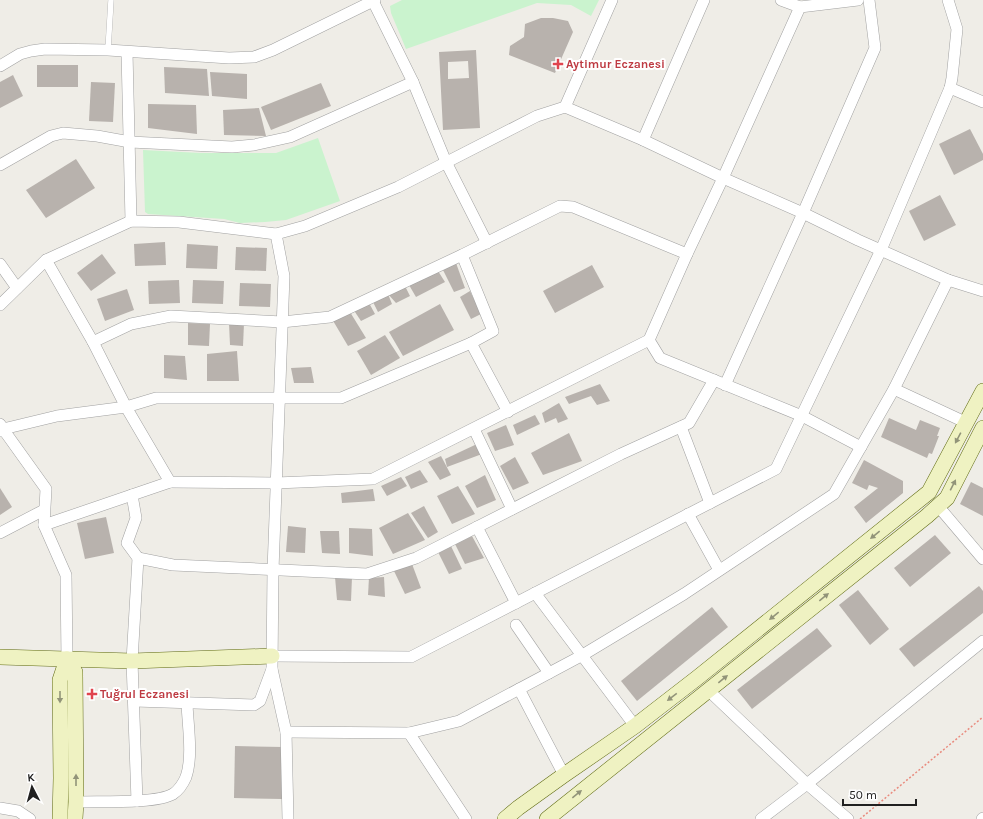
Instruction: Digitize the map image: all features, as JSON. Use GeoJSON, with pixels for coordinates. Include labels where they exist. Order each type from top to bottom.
{"type":"FeatureCollection","features":[{"type":"Feature","properties":{"kind":"main road"},"geometry":{"type":"LineString","coordinates":[[505,819],[564,775],[635,726],[929,492],[983,391]]}},
{"type":"Feature","properties":{"kind":"main road"},"geometry":{"type":"LineString","coordinates":[[547,819],[709,691],[947,498],[983,428]]}},
{"type":"Feature","properties":{"kind":"main road"},"geometry":{"type":"LineString","coordinates":[[0,657],[272,663]]}},
{"type":"Feature","properties":{"kind":"main road"},"geometry":{"type":"LineString","coordinates":[[67,659],[75,672],[76,802],[67,819]]}},
{"type":"Feature","properties":{"kind":"main road"},"geometry":{"type":"LineString","coordinates":[[67,659],[60,680],[67,819]]}},
{"type":"Feature","properties":{"kind":"street"},"geometry":{"type":"LineString","coordinates":[[0,66],[20,54],[31,50],[44,49],[108,50],[230,58],[254,57],[273,50],[374,0],[412,82],[446,162],[487,243]]}},
{"type":"Feature","properties":{"kind":"street"},"geometry":{"type":"LineString","coordinates":[[565,107],[612,0]]}},
{"type":"Feature","properties":{"kind":"street"},"geometry":{"type":"LineString","coordinates":[[643,140],[704,0]]}},
{"type":"Feature","properties":{"kind":"street"},"geometry":{"type":"LineString","coordinates":[[781,0],[800,7],[858,0]]}},
{"type":"Feature","properties":{"kind":"street"},"geometry":{"type":"LineString","coordinates":[[138,558],[173,565],[367,574],[416,558],[621,454],[689,423],[719,382],[803,213],[875,48],[869,0]]}},
{"type":"Feature","properties":{"kind":"street"},"geometry":{"type":"LineString","coordinates":[[272,663],[411,657],[776,469],[881,250],[950,88],[957,29],[948,0]]}},
{"type":"Feature","properties":{"kind":"street"},"geometry":{"type":"LineString","coordinates":[[44,525],[170,482],[276,483],[373,479],[649,340],[800,7]]}},
{"type":"Feature","properties":{"kind":"street"},"geometry":{"type":"LineString","coordinates":[[127,52],[131,221]]}},
{"type":"Feature","properties":{"kind":"street"},"geometry":{"type":"LineString","coordinates":[[0,164],[51,136],[64,133],[96,136],[130,142],[232,147],[254,145],[290,137],[412,82]]}},
{"type":"Feature","properties":{"kind":"street"},"geometry":{"type":"LineString","coordinates":[[950,88],[983,102]]}},
{"type":"Feature","properties":{"kind":"street"},"geometry":{"type":"LineString","coordinates":[[0,305],[46,260],[131,221],[178,222],[276,234],[305,226],[398,187],[537,116],[565,107],[643,140],[948,280],[983,291]]}},
{"type":"Feature","properties":{"kind":"street"},"geometry":{"type":"LineString","coordinates":[[93,342],[131,324],[171,316],[282,322],[330,317],[487,243],[560,206],[573,207],[687,254]]}},
{"type":"Feature","properties":{"kind":"street"},"geometry":{"type":"LineString","coordinates":[[276,234],[284,276],[273,570],[272,663],[286,732],[288,819]]}},
{"type":"Feature","properties":{"kind":"street"},"geometry":{"type":"LineString","coordinates":[[67,659],[66,575],[44,525],[46,489],[1,428],[57,416],[126,407],[156,398],[342,398],[471,343],[493,331],[462,255]]}},
{"type":"Feature","properties":{"kind":"street"},"geometry":{"type":"LineString","coordinates":[[46,260],[93,342],[126,407],[170,482]]}},
{"type":"Feature","properties":{"kind":"street"},"geometry":{"type":"LineString","coordinates":[[0,264],[17,288]]}},
{"type":"Feature","properties":{"kind":"street"},"geometry":{"type":"LineString","coordinates":[[286,732],[408,733],[459,721],[581,656],[684,594],[834,494],[894,389],[948,280]]}},
{"type":"Feature","properties":{"kind":"street"},"geometry":{"type":"LineString","coordinates":[[649,340],[660,358],[802,416],[861,447]]}},
{"type":"Feature","properties":{"kind":"street"},"geometry":{"type":"LineString","coordinates":[[471,343],[508,412]]}},
{"type":"Feature","properties":{"kind":"street"},"geometry":{"type":"LineString","coordinates":[[894,389],[967,423]]}},
{"type":"Feature","properties":{"kind":"street"},"geometry":{"type":"LineString","coordinates":[[681,426],[710,503]]}},
{"type":"Feature","properties":{"kind":"street"},"geometry":{"type":"LineString","coordinates":[[474,429],[512,509]]}},
{"type":"Feature","properties":{"kind":"street"},"geometry":{"type":"LineString","coordinates":[[132,495],[136,518],[127,543],[138,558],[132,661],[135,701],[137,801]]}},
{"type":"Feature","properties":{"kind":"street"},"geometry":{"type":"LineString","coordinates":[[938,506],[983,559]]}},
{"type":"Feature","properties":{"kind":"street"},"geometry":{"type":"LineString","coordinates":[[0,533],[44,510]]}},
{"type":"Feature","properties":{"kind":"street"},"geometry":{"type":"LineString","coordinates":[[688,514],[719,570]]}},
{"type":"Feature","properties":{"kind":"street"},"geometry":{"type":"LineString","coordinates":[[477,527],[516,602]]}},
{"type":"Feature","properties":{"kind":"street"},"geometry":{"type":"LineString","coordinates":[[535,593],[635,726]]}},
{"type":"Feature","properties":{"kind":"street"},"geometry":{"type":"LineString","coordinates":[[516,625],[549,673]]}},
{"type":"Feature","properties":{"kind":"street"},"geometry":{"type":"LineString","coordinates":[[760,819],[807,784],[983,641]]}},
{"type":"Feature","properties":{"kind":"street"},"geometry":{"type":"LineString","coordinates":[[135,701],[187,704],[254,705],[260,701],[272,663]]}},
{"type":"Feature","properties":{"kind":"street"},"geometry":{"type":"LineString","coordinates":[[518,689],[564,775]]}},
{"type":"Feature","properties":{"kind":"street"},"geometry":{"type":"LineString","coordinates":[[709,691],[807,784],[848,819]]}},
{"type":"Feature","properties":{"kind":"street"},"geometry":{"type":"LineString","coordinates":[[76,802],[137,801],[158,799],[172,795],[180,789],[186,777],[188,764],[187,704]]}},
{"type":"Feature","properties":{"kind":"street"},"geometry":{"type":"LineString","coordinates":[[408,733],[466,819]]}},
{"type":"Feature","properties":{"kind":"street"},"geometry":{"type":"LineString","coordinates":[[0,808],[18,811],[30,819]]}},
{"type":"Feature","properties":{"kind":"lane"},"geometry":{"type":"LineString","coordinates":[[108,50],[111,0]]}},
{"type":"Feature","properties":{"kind":"path"},"geometry":{"type":"LineString","coordinates":[[860,819],[983,717]]}},
{"type":"Feature","properties":{"kind":"green space"},"geometry":{"type":"Polygon","coordinates":[[[402,0],[599,0],[591,16],[571,5],[537,3],[406,49],[391,13],[390,6],[402,0]]]}},
{"type":"Feature","properties":{"kind":"green space"},"geometry":{"type":"Polygon","coordinates":[[[318,138],[340,201],[286,220],[265,222],[240,223],[224,219],[148,214],[145,212],[143,150],[201,153],[276,153],[318,138]]]}},
{"type":"Feature","properties":{"kind":"building"},"geometry":{"type":"Polygon","coordinates":[[[541,18],[553,18],[568,21],[573,32],[555,73],[509,55],[510,46],[524,37],[525,24],[541,18]]]}},
{"type":"Feature","properties":{"kind":"building"},"geometry":{"type":"Polygon","coordinates":[[[476,50],[480,128],[443,130],[439,52],[476,50]],[[468,61],[448,62],[448,79],[469,78],[468,61]]]}},
{"type":"Feature","properties":{"kind":"building"},"geometry":{"type":"Polygon","coordinates":[[[37,65],[78,65],[78,87],[37,87],[37,65]]]}},
{"type":"Feature","properties":{"kind":"building"},"geometry":{"type":"Polygon","coordinates":[[[164,67],[207,69],[209,96],[165,93],[164,67]]]}},
{"type":"Feature","properties":{"kind":"building"},"geometry":{"type":"Polygon","coordinates":[[[210,72],[247,74],[247,99],[212,96],[210,72]]]}},
{"type":"Feature","properties":{"kind":"building"},"geometry":{"type":"Polygon","coordinates":[[[13,75],[23,96],[0,108],[0,82],[13,75]]]}},
{"type":"Feature","properties":{"kind":"building"},"geometry":{"type":"Polygon","coordinates":[[[91,82],[115,83],[113,122],[89,121],[91,82]]]}},
{"type":"Feature","properties":{"kind":"building"},"geometry":{"type":"Polygon","coordinates":[[[321,83],[331,106],[271,130],[261,107],[321,83]]]}},
{"type":"Feature","properties":{"kind":"building"},"geometry":{"type":"Polygon","coordinates":[[[148,104],[196,105],[197,134],[148,128],[148,104]]]}},
{"type":"Feature","properties":{"kind":"building"},"geometry":{"type":"Polygon","coordinates":[[[259,108],[266,136],[224,135],[223,110],[259,108]]]}},
{"type":"Feature","properties":{"kind":"building"},"geometry":{"type":"Polygon","coordinates":[[[970,129],[983,154],[983,160],[954,175],[939,144],[970,129]]]}},
{"type":"Feature","properties":{"kind":"building"},"geometry":{"type":"Polygon","coordinates":[[[76,159],[95,188],[46,218],[26,190],[76,159]]]}},
{"type":"Feature","properties":{"kind":"building"},"geometry":{"type":"Polygon","coordinates":[[[940,195],[956,225],[924,241],[909,211],[940,195]]]}},
{"type":"Feature","properties":{"kind":"building"},"geometry":{"type":"Polygon","coordinates":[[[165,242],[166,265],[135,266],[134,244],[165,242]]]}},
{"type":"Feature","properties":{"kind":"building"},"geometry":{"type":"Polygon","coordinates":[[[187,244],[218,246],[217,269],[186,268],[187,244]]]}},
{"type":"Feature","properties":{"kind":"building"},"geometry":{"type":"Polygon","coordinates":[[[236,247],[267,248],[266,271],[235,270],[236,247]]]}},
{"type":"Feature","properties":{"kind":"building"},"geometry":{"type":"Polygon","coordinates":[[[102,254],[116,273],[91,291],[77,273],[102,254]]]}},
{"type":"Feature","properties":{"kind":"building"},"geometry":{"type":"Polygon","coordinates":[[[456,263],[465,288],[454,292],[443,270],[456,263]]]}},
{"type":"Feature","properties":{"kind":"building"},"geometry":{"type":"Polygon","coordinates":[[[592,265],[604,287],[555,313],[543,291],[592,265]]]}},
{"type":"Feature","properties":{"kind":"building"},"geometry":{"type":"Polygon","coordinates":[[[438,271],[445,282],[416,297],[409,285],[438,271]]]}},
{"type":"Feature","properties":{"kind":"building"},"geometry":{"type":"Polygon","coordinates":[[[179,280],[180,303],[149,304],[148,281],[179,280]]]}},
{"type":"Feature","properties":{"kind":"building"},"geometry":{"type":"Polygon","coordinates":[[[193,280],[224,281],[223,304],[192,303],[193,280]]]}},
{"type":"Feature","properties":{"kind":"building"},"geometry":{"type":"Polygon","coordinates":[[[240,283],[271,284],[270,307],[239,306],[240,283]]]}},
{"type":"Feature","properties":{"kind":"building"},"geometry":{"type":"Polygon","coordinates":[[[405,286],[410,296],[396,303],[388,294],[405,286]]]}},
{"type":"Feature","properties":{"kind":"building"},"geometry":{"type":"Polygon","coordinates":[[[127,289],[134,310],[105,321],[97,299],[127,289]]]}},
{"type":"Feature","properties":{"kind":"building"},"geometry":{"type":"Polygon","coordinates":[[[470,291],[481,314],[471,319],[460,297],[470,291]]]}},
{"type":"Feature","properties":{"kind":"building"},"geometry":{"type":"Polygon","coordinates":[[[388,294],[392,304],[378,312],[373,302],[388,294]]]}},
{"type":"Feature","properties":{"kind":"building"},"geometry":{"type":"Polygon","coordinates":[[[369,303],[375,314],[361,321],[353,309],[369,303]]]}},
{"type":"Feature","properties":{"kind":"building"},"geometry":{"type":"Polygon","coordinates":[[[440,304],[454,330],[403,356],[389,332],[440,304]]]}},
{"type":"Feature","properties":{"kind":"building"},"geometry":{"type":"Polygon","coordinates":[[[350,312],[366,338],[348,346],[332,319],[350,312]]]}},
{"type":"Feature","properties":{"kind":"building"},"geometry":{"type":"Polygon","coordinates":[[[188,323],[210,324],[209,346],[188,345],[188,323]]]}},
{"type":"Feature","properties":{"kind":"building"},"geometry":{"type":"Polygon","coordinates":[[[229,323],[244,323],[243,346],[230,345],[229,323]]]}},
{"type":"Feature","properties":{"kind":"building"},"geometry":{"type":"Polygon","coordinates":[[[385,335],[400,358],[371,375],[357,351],[385,335]]]}},
{"type":"Feature","properties":{"kind":"building"},"geometry":{"type":"Polygon","coordinates":[[[237,351],[239,381],[207,381],[207,354],[237,351]]]}},
{"type":"Feature","properties":{"kind":"building"},"geometry":{"type":"Polygon","coordinates":[[[164,355],[185,356],[187,380],[164,378],[164,355]]]}},
{"type":"Feature","properties":{"kind":"building"},"geometry":{"type":"Polygon","coordinates":[[[311,367],[314,383],[294,383],[291,368],[311,367]]]}},
{"type":"Feature","properties":{"kind":"building"},"geometry":{"type":"Polygon","coordinates":[[[600,384],[610,401],[597,405],[591,396],[569,404],[565,397],[600,384]]]}},
{"type":"Feature","properties":{"kind":"building"},"geometry":{"type":"Polygon","coordinates":[[[559,403],[568,419],[558,423],[556,418],[545,423],[542,413],[559,403]]]}},
{"type":"Feature","properties":{"kind":"building"},"geometry":{"type":"Polygon","coordinates":[[[535,415],[540,424],[517,435],[513,425],[535,415]]]}},
{"type":"Feature","properties":{"kind":"building"},"geometry":{"type":"Polygon","coordinates":[[[889,418],[916,430],[920,420],[940,428],[937,436],[939,436],[932,454],[929,453],[927,458],[881,437],[889,418]]]}},
{"type":"Feature","properties":{"kind":"building"},"geometry":{"type":"Polygon","coordinates":[[[506,425],[514,445],[495,451],[487,433],[506,425]]]}},
{"type":"Feature","properties":{"kind":"building"},"geometry":{"type":"Polygon","coordinates":[[[569,433],[582,461],[543,475],[531,453],[569,433]]]}},
{"type":"Feature","properties":{"kind":"building"},"geometry":{"type":"Polygon","coordinates":[[[477,444],[482,454],[447,467],[445,459],[477,444]]]}},
{"type":"Feature","properties":{"kind":"building"},"geometry":{"type":"Polygon","coordinates":[[[441,456],[451,475],[440,480],[428,462],[441,456]]]}},
{"type":"Feature","properties":{"kind":"building"},"geometry":{"type":"Polygon","coordinates":[[[515,457],[529,483],[513,490],[500,466],[515,457]]]}},
{"type":"Feature","properties":{"kind":"building"},"geometry":{"type":"Polygon","coordinates":[[[864,460],[903,481],[903,493],[866,523],[854,507],[878,488],[869,485],[867,490],[852,483],[864,460]]]}},
{"type":"Feature","properties":{"kind":"building"},"geometry":{"type":"Polygon","coordinates":[[[420,470],[428,482],[411,489],[405,477],[420,470]]]}},
{"type":"Feature","properties":{"kind":"building"},"geometry":{"type":"Polygon","coordinates":[[[485,475],[496,500],[477,508],[465,486],[485,475]]]}},
{"type":"Feature","properties":{"kind":"building"},"geometry":{"type":"Polygon","coordinates":[[[401,477],[407,486],[387,496],[381,486],[401,477]]]}},
{"type":"Feature","properties":{"kind":"building"},"geometry":{"type":"Polygon","coordinates":[[[971,482],[983,488],[983,516],[960,504],[971,482]]]}},
{"type":"Feature","properties":{"kind":"building"},"geometry":{"type":"Polygon","coordinates":[[[458,486],[475,514],[452,524],[437,496],[458,486]]]}},
{"type":"Feature","properties":{"kind":"building"},"geometry":{"type":"Polygon","coordinates":[[[0,488],[12,507],[0,515],[0,488]]]}},
{"type":"Feature","properties":{"kind":"building"},"geometry":{"type":"Polygon","coordinates":[[[373,489],[375,501],[342,503],[341,493],[373,489]]]}},
{"type":"Feature","properties":{"kind":"building"},"geometry":{"type":"Polygon","coordinates":[[[424,506],[438,532],[428,538],[411,513],[424,506]]]}},
{"type":"Feature","properties":{"kind":"building"},"geometry":{"type":"Polygon","coordinates":[[[408,513],[425,540],[393,554],[379,528],[408,513]]]}},
{"type":"Feature","properties":{"kind":"building"},"geometry":{"type":"Polygon","coordinates":[[[106,517],[114,553],[85,559],[77,523],[106,517]]]}},
{"type":"Feature","properties":{"kind":"building"},"geometry":{"type":"Polygon","coordinates":[[[288,526],[306,528],[305,553],[286,552],[288,526]]]}},
{"type":"Feature","properties":{"kind":"building"},"geometry":{"type":"Polygon","coordinates":[[[349,528],[372,529],[373,556],[349,553],[349,528]]]}},
{"type":"Feature","properties":{"kind":"building"},"geometry":{"type":"Polygon","coordinates":[[[320,531],[339,531],[340,554],[322,553],[320,531]]]}},
{"type":"Feature","properties":{"kind":"building"},"geometry":{"type":"Polygon","coordinates":[[[935,535],[951,553],[910,587],[894,568],[935,535]]]}},
{"type":"Feature","properties":{"kind":"building"},"geometry":{"type":"Polygon","coordinates":[[[472,536],[484,558],[465,564],[455,544],[472,536]]]}},
{"type":"Feature","properties":{"kind":"building"},"geometry":{"type":"Polygon","coordinates":[[[450,544],[462,569],[449,574],[438,552],[450,544]]]}},
{"type":"Feature","properties":{"kind":"building"},"geometry":{"type":"Polygon","coordinates":[[[412,564],[421,588],[405,594],[394,571],[412,564]]]}},
{"type":"Feature","properties":{"kind":"building"},"geometry":{"type":"Polygon","coordinates":[[[335,577],[352,577],[351,601],[337,600],[335,577]]]}},
{"type":"Feature","properties":{"kind":"building"},"geometry":{"type":"Polygon","coordinates":[[[384,577],[385,597],[368,595],[369,578],[384,577]]]}},
{"type":"Feature","properties":{"kind":"building"},"geometry":{"type":"Polygon","coordinates":[[[979,586],[983,591],[983,613],[914,667],[899,649],[979,586]]]}},
{"type":"Feature","properties":{"kind":"building"},"geometry":{"type":"Polygon","coordinates":[[[858,590],[889,629],[870,645],[839,605],[858,590]]]}},
{"type":"Feature","properties":{"kind":"building"},"geometry":{"type":"Polygon","coordinates":[[[712,607],[728,627],[637,701],[621,681],[712,607]]]}},
{"type":"Feature","properties":{"kind":"building"},"geometry":{"type":"Polygon","coordinates":[[[817,628],[832,646],[752,709],[737,690],[817,628]]]}},
{"type":"Feature","properties":{"kind":"building"},"geometry":{"type":"Polygon","coordinates":[[[235,746],[283,747],[282,799],[234,798],[235,746]]]}},
{"type":"Feature","properties":{"kind":"place","name":"Aytimur Eczanesi"},"geometry":{"type":"Point","coordinates":[558,64]}},
{"type":"Feature","properties":{"kind":"place","name":"Tuğrul Eczanesi"},"geometry":{"type":"Point","coordinates":[92,694]}}]}
